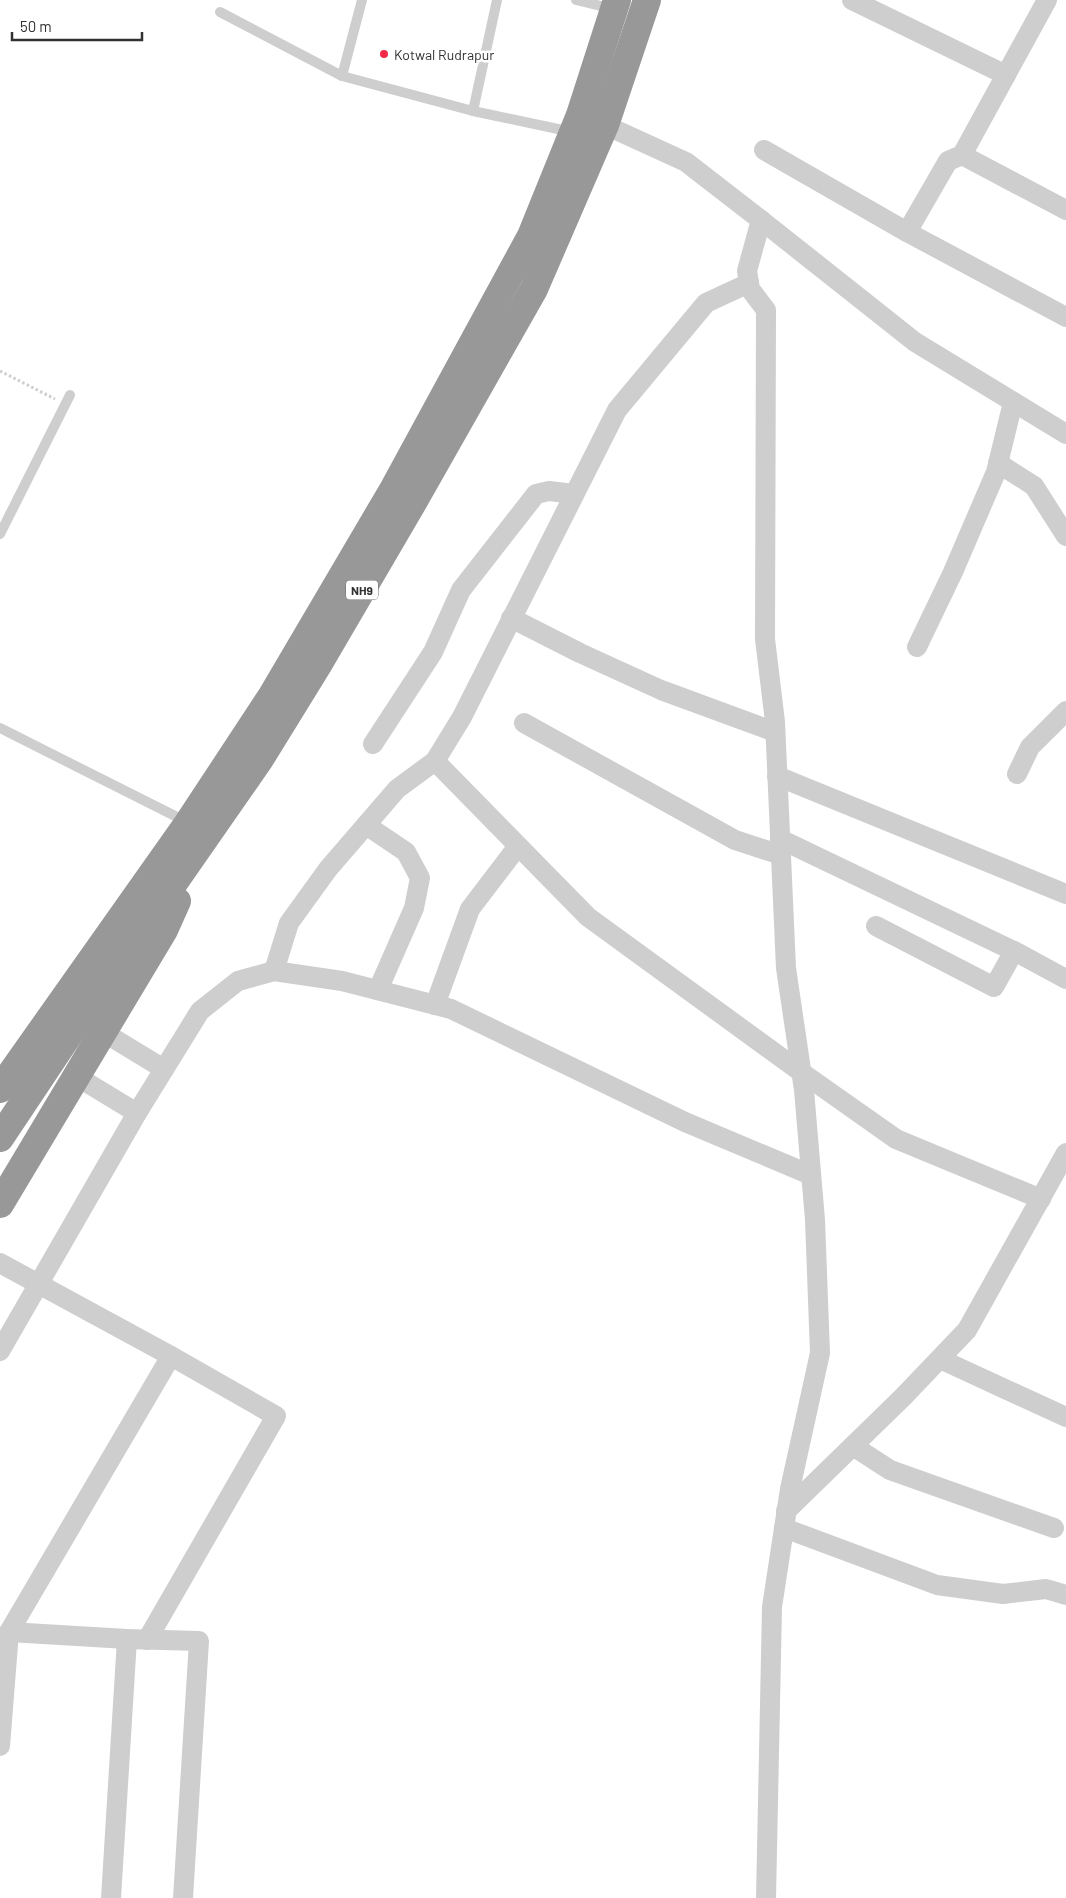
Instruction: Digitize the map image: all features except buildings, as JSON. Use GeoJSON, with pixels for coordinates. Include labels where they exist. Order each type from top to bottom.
{"type":"FeatureCollection","features":[{"type":"Feature","properties":{"kind":"highway","name":"NH9"},"geometry":{"type":"LineString","coordinates":[[0,1138],[198,829],[271,697],[404,493],[451,408],[531,236],[647,0]]}},
{"type":"Feature","properties":{"kind":"highway","name":"NH9"},"geometry":{"type":"LineString","coordinates":[[586,124],[616,5]]}},
{"type":"Feature","properties":{"kind":"highway","name":"NH9"},"geometry":{"type":"LineString","coordinates":[[0,1089],[198,829]]}},
{"type":"Feature","properties":{"kind":"highway"},"geometry":{"type":"LineString","coordinates":[[0,1204],[164,930],[198,829]]}},
{"type":"Feature","properties":{"kind":"street"},"geometry":{"type":"LineString","coordinates":[[852,0],[1006,75]]}},
{"type":"Feature","properties":{"kind":"street"},"geometry":{"type":"LineString","coordinates":[[907,232],[948,161],[962,155],[1047,0]]}},
{"type":"Feature","properties":{"kind":"street"},"geometry":{"type":"LineString","coordinates":[[586,124],[686,162],[915,342],[1066,434]]}},
{"type":"Feature","properties":{"kind":"street"},"geometry":{"type":"LineString","coordinates":[[764,150],[907,232],[1066,318]]}},
{"type":"Feature","properties":{"kind":"street"},"geometry":{"type":"LineString","coordinates":[[962,155],[1066,210]]}},
{"type":"Feature","properties":{"kind":"street"},"geometry":{"type":"LineString","coordinates":[[761,220],[747,271],[750,289],[766,310],[765,639],[775,732],[786,968],[801,1072],[816,1220],[820,1354],[790,1489],[772,1607],[766,1898]]}},
{"type":"Feature","properties":{"kind":"street"},"geometry":{"type":"LineString","coordinates":[[274,970],[290,923],[328,870],[397,789],[435,761],[462,717],[617,410],[706,303],[749,283]]}},
{"type":"Feature","properties":{"kind":"street"},"geometry":{"type":"LineString","coordinates":[[917,647],[953,572],[996,472],[1013,402]]}},
{"type":"Feature","properties":{"kind":"street"},"geometry":{"type":"LineString","coordinates":[[998,462],[1034,486],[1066,536]]}},
{"type":"Feature","properties":{"kind":"street"},"geometry":{"type":"LineString","coordinates":[[373,744],[433,652],[461,590],[536,494],[549,491],[574,494]]}},
{"type":"Feature","properties":{"kind":"street"},"geometry":{"type":"LineString","coordinates":[[511,618],[580,653],[661,690],[775,732]]}},
{"type":"Feature","properties":{"kind":"street"},"geometry":{"type":"LineString","coordinates":[[1017,774],[1030,747],[1066,711]]}},
{"type":"Feature","properties":{"kind":"street"},"geometry":{"type":"LineString","coordinates":[[524,723],[735,840],[781,847],[1014,952],[1066,979]]}},
{"type":"Feature","properties":{"kind":"street"},"geometry":{"type":"LineString","coordinates":[[435,761],[588,916],[801,1072],[896,1140],[1041,1199]]}},
{"type":"Feature","properties":{"kind":"street"},"geometry":{"type":"LineString","coordinates":[[777,776],[1066,894]]}},
{"type":"Feature","properties":{"kind":"street"},"geometry":{"type":"LineString","coordinates":[[366,825],[406,852],[420,878],[414,908],[378,990]]}},
{"type":"Feature","properties":{"kind":"street"},"geometry":{"type":"LineString","coordinates":[[435,1005],[470,909],[518,846]]}},
{"type":"Feature","properties":{"kind":"street"},"geometry":{"type":"LineString","coordinates":[[876,926],[994,987],[1014,952]]}},
{"type":"Feature","properties":{"kind":"street"},"geometry":{"type":"LineString","coordinates":[[0,1351],[137,1114],[200,1011],[238,981],[274,970],[342,981],[451,1009],[685,1122],[811,1175]]}},
{"type":"Feature","properties":{"kind":"street"},"geometry":{"type":"LineString","coordinates":[[103,1032],[164,1069]]}},
{"type":"Feature","properties":{"kind":"street"},"geometry":{"type":"LineString","coordinates":[[76,1076],[137,1114]]}},
{"type":"Feature","properties":{"kind":"street"},"geometry":{"type":"LineString","coordinates":[[785,1520],[853,1446],[967,1330],[1066,1153]]}},
{"type":"Feature","properties":{"kind":"street"},"geometry":{"type":"LineString","coordinates":[[0,1263],[171,1356],[276,1416],[147,1640]]}},
{"type":"Feature","properties":{"kind":"street"},"geometry":{"type":"LineString","coordinates":[[0,1746],[9,1632],[171,1356]]}},
{"type":"Feature","properties":{"kind":"street"},"geometry":{"type":"LineString","coordinates":[[940,1359],[1066,1417]]}},
{"type":"Feature","properties":{"kind":"street"},"geometry":{"type":"LineString","coordinates":[[853,1446],[890,1470],[1054,1528]]}},
{"type":"Feature","properties":{"kind":"street"},"geometry":{"type":"LineString","coordinates":[[785,1520],[937,1585],[1003,1594],[1046,1589],[1066,1595]]}},
{"type":"Feature","properties":{"kind":"street"},"geometry":{"type":"LineString","coordinates":[[9,1632],[199,1642],[183,1898]]}},
{"type":"Feature","properties":{"kind":"street"},"geometry":{"type":"LineString","coordinates":[[111,1898],[127,1639]]}},
{"type":"Feature","properties":{"kind":"lane"},"geometry":{"type":"LineString","coordinates":[[342,76],[362,0]]}},
{"type":"Feature","properties":{"kind":"lane"},"geometry":{"type":"LineString","coordinates":[[473,111],[497,0]]}},
{"type":"Feature","properties":{"kind":"lane"},"geometry":{"type":"LineString","coordinates":[[576,0],[616,5]]}},
{"type":"Feature","properties":{"kind":"lane"},"geometry":{"type":"LineString","coordinates":[[220,12],[342,76],[473,111],[586,124]]}},
{"type":"Feature","properties":{"kind":"lane"},"geometry":{"type":"LineString","coordinates":[[0,534],[67,399]]}},
{"type":"Feature","properties":{"kind":"lane"},"geometry":{"type":"LineString","coordinates":[[0,508],[10,512]]}},
{"type":"Feature","properties":{"kind":"lane"},"geometry":{"type":"LineString","coordinates":[[0,728],[198,829]]}},
{"type":"Feature","properties":{"kind":"path"},"geometry":{"type":"LineString","coordinates":[[0,371],[67,399]]}},
{"type":"Feature","properties":{"kind":"place","name":"Kotwal Rudrapur"},"geometry":{"type":"Point","coordinates":[384,54]}}]}
